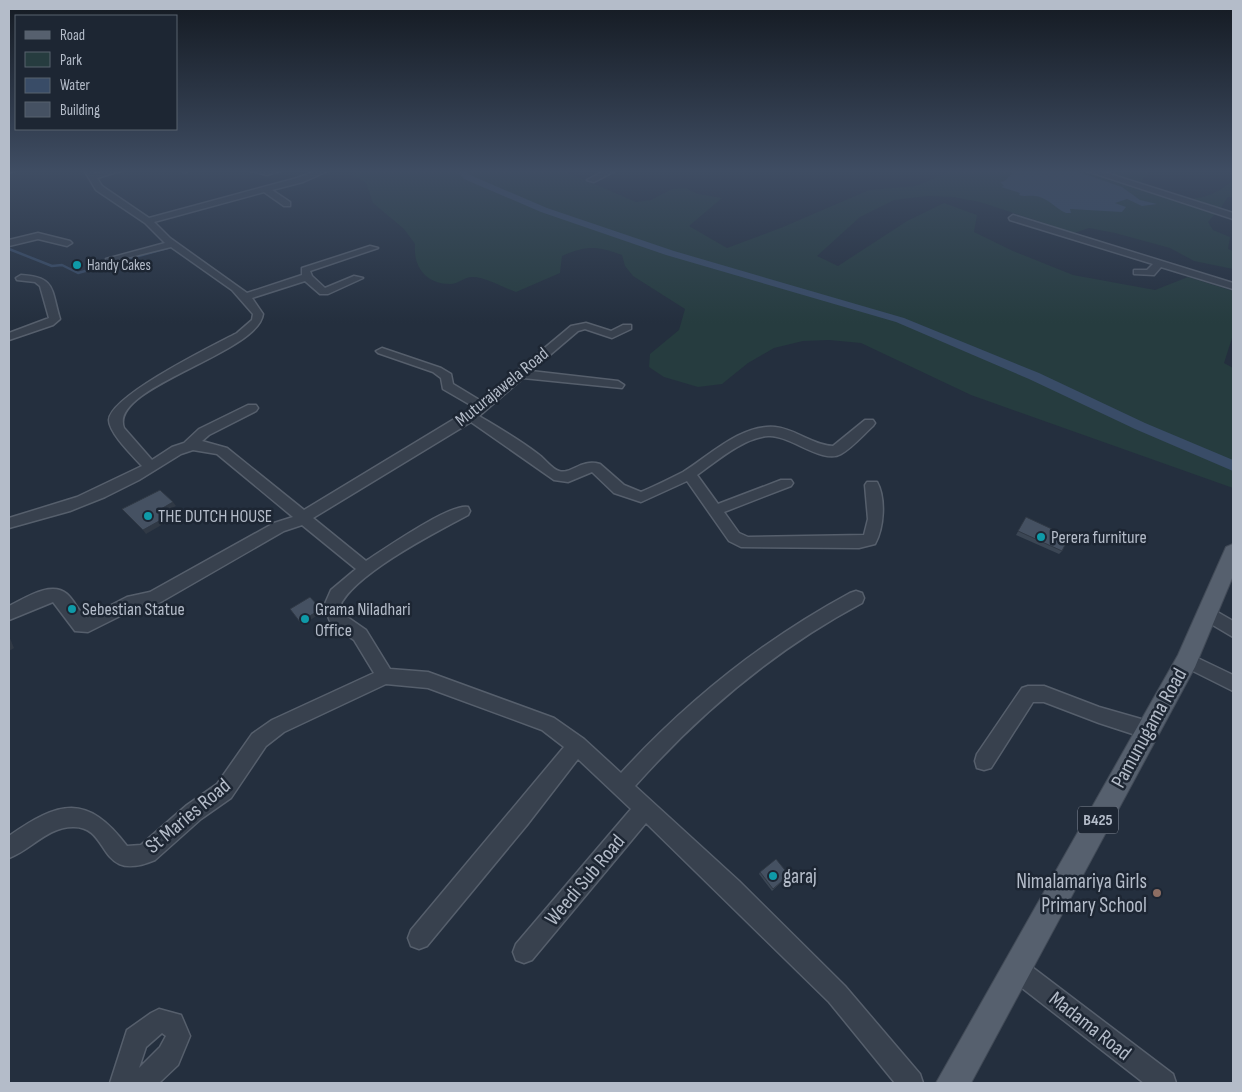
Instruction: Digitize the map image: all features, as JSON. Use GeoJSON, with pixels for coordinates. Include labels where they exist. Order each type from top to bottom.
{"type":"FeatureCollection","features":[{"type":"Feature","properties":{"kind":"main road","name":"Pamunugama Road"},"geometry":{"type":"LineString","coordinates":[[953,1083],[1187,660],[1233,552]]}},
{"type":"Feature","properties":{"kind":"street"},"geometry":{"type":"LineString","coordinates":[[148,221],[172,244],[246,297],[258,314],[258,321],[254,326],[135,395],[116,415],[115,422],[118,430],[151,467]]}},
{"type":"Feature","properties":{"kind":"street"},"geometry":{"type":"LineString","coordinates":[[1023,221],[1233,286]]}},
{"type":"Feature","properties":{"kind":"street"},"geometry":{"type":"LineString","coordinates":[[9,243],[38,236],[67,243]]}},
{"type":"Feature","properties":{"kind":"street"},"geometry":{"type":"LineString","coordinates":[[109,261],[172,244]]}},
{"type":"Feature","properties":{"kind":"street"},"geometry":{"type":"LineString","coordinates":[[358,278],[324,292],[307,277],[306,269],[373,248]]}},
{"type":"Feature","properties":{"kind":"street"},"geometry":{"type":"LineString","coordinates":[[1138,272],[1150,274],[1159,262]]}},
{"type":"Feature","properties":{"kind":"street"},"geometry":{"type":"LineString","coordinates":[[246,297],[307,277]]}},
{"type":"Feature","properties":{"kind":"street"},"geometry":{"type":"LineString","coordinates":[[9,337],[49,324],[55,319],[45,285],[38,279],[21,278]]}},
{"type":"Feature","properties":{"kind":"street","name":"Muturajawela Road"},"geometry":{"type":"LineString","coordinates":[[9,613],[41,598],[54,595],[61,598],[81,626],[88,625],[133,602],[153,598],[279,527],[303,519],[476,411],[575,328],[586,326],[612,335],[627,327]]}},
{"type":"Feature","properties":{"kind":"street"},"geometry":{"type":"LineString","coordinates":[[382,351],[437,370],[447,377],[447,386],[554,475],[568,477],[585,467],[595,467],[619,489],[641,497],[689,474],[745,440],[764,432],[774,431],[811,446],[836,451],[869,423]]}},
{"type":"Feature","properties":{"kind":"street"},"geometry":{"type":"LineString","coordinates":[[522,374],[618,385]]}},
{"type":"Feature","properties":{"kind":"street"},"geometry":{"type":"LineString","coordinates":[[9,523],[74,505],[110,490],[151,467],[164,457],[188,446],[204,432],[252,408]]}},
{"type":"Feature","properties":{"kind":"street"},"geometry":{"type":"LineString","coordinates":[[188,446],[205,445],[222,451],[366,569]]}},
{"type":"Feature","properties":{"kind":"street"},"geometry":{"type":"LineString","coordinates":[[689,474],[734,537],[746,542],[865,542],[870,540],[875,531],[876,514],[872,485]]}},
{"type":"Feature","properties":{"kind":"street"},"geometry":{"type":"LineString","coordinates":[[716,510],[786,483]]}},
{"type":"Feature","properties":{"kind":"street"},"geometry":{"type":"LineString","coordinates":[[463,511],[410,539],[366,569],[338,594],[332,606],[337,619],[350,623],[361,636],[385,676],[428,680],[490,702],[548,724],[577,745],[646,808],[837,994],[911,1083]]}},
{"type":"Feature","properties":{"kind":"street"},"geometry":{"type":"LineString","coordinates":[[622,787],[661,743],[715,693],[780,644],[856,598]]}},
{"type":"Feature","properties":{"kind":"street"},"geometry":{"type":"LineString","coordinates":[[1207,613],[1233,630]]}},
{"type":"Feature","properties":{"kind":"street"},"geometry":{"type":"LineString","coordinates":[[1187,660],[1233,683]]}},
{"type":"Feature","properties":{"kind":"street","name":"St Maries Road"},"geometry":{"type":"LineString","coordinates":[[9,848],[47,824],[67,818],[83,818],[101,830],[122,856],[140,856],[148,853],[194,812],[224,791],[259,740],[278,726],[385,676]]}},
{"type":"Feature","properties":{"kind":"street"},"geometry":{"type":"LineString","coordinates":[[984,761],[1028,694],[1044,694],[1099,715],[1148,730]]}},
{"type":"Feature","properties":{"kind":"street"},"geometry":{"type":"LineString","coordinates":[[419,938],[485,857],[541,794],[577,745]]}},
{"type":"Feature","properties":{"kind":"street","name":"Weedi Sub Road"},"geometry":{"type":"LineString","coordinates":[[524,952],[646,808]]}},
{"type":"Feature","properties":{"kind":"street","name":"Madama Road"},"geometry":{"type":"LineString","coordinates":[[1016,969],[1164,1083]]}},
{"type":"Feature","properties":{"kind":"street"},"geometry":{"type":"LineString","coordinates":[[122,1083],[136,1039],[159,1021],[173,1023],[178,1036],[169,1056],[142,1083]]}},
{"type":"Feature","properties":{"kind":"green space"},"geometry":{"type":"Polygon","coordinates":[[[394,221],[695,221],[689,226],[727,248],[797,221],[856,221],[817,256],[838,266],[907,221],[976,221],[974,232],[1013,251],[1073,275],[1155,290],[1188,277],[1233,291],[1233,335],[1224,363],[1233,368],[1233,488],[971,395],[861,343],[829,340],[803,341],[774,348],[748,363],[722,384],[698,387],[664,377],[649,367],[650,354],[679,330],[685,309],[633,276],[625,266],[622,255],[599,248],[585,248],[571,252],[562,256],[560,273],[516,292],[477,277],[469,277],[450,284],[434,281],[423,273],[419,267],[416,260],[415,244],[404,229],[394,221]]]}},
{"type":"Feature","properties":{"kind":"green space"},"geometry":{"type":"Polygon","coordinates":[[[1037,221],[1209,221],[1213,230],[1230,237],[1228,249],[1233,251],[1233,269],[1194,261],[1170,248],[1115,233],[1089,228],[1074,233],[1037,221]]]}},
{"type":"Feature","properties":{"kind":"building","name":"THE DUTCH HOUSE"},"geometry":{"type":"Polygon","coordinates":[[[160,490],[173,502],[161,509],[168,516],[143,530],[122,509],[160,490]]]}},
{"type":"Feature","properties":{"kind":"building","name":"Perera furniture"},"geometry":{"type":"Polygon","coordinates":[[[1026,517],[1069,537],[1062,551],[1018,531],[1026,517]]]}},
{"type":"Feature","properties":{"kind":"building","name":"Grama Niladhari Office"},"geometry":{"type":"Polygon","coordinates":[[[310,597],[321,609],[300,622],[290,609],[310,597]]]}},
{"type":"Feature","properties":{"kind":"building","name":"garaj"},"geometry":{"type":"Polygon","coordinates":[[[776,859],[789,875],[773,889],[760,872],[776,859]]]}},
{"type":"Feature","properties":{"kind":"waterway"},"geometry":{"type":"LineString","coordinates":[[576,221],[670,253],[900,320],[1034,376],[1140,426],[1233,466]]}},
{"type":"Feature","properties":{"kind":"waterway"},"geometry":{"type":"LineString","coordinates":[[9,249],[52,266],[62,265],[78,273],[171,247],[199,266]]}},
{"type":"Feature","properties":{"kind":"place","name":"Handy Cakes"},"geometry":{"type":"Point","coordinates":[77,265]}},
{"type":"Feature","properties":{"kind":"place","name":"THE DUTCH HOUSE"},"geometry":{"type":"Point","coordinates":[148,516]}},
{"type":"Feature","properties":{"kind":"place","name":"Perera furniture"},"geometry":{"type":"Point","coordinates":[1041,537]}},
{"type":"Feature","properties":{"kind":"place","name":"Sebestian Statue"},"geometry":{"type":"Point","coordinates":[72,609]}},
{"type":"Feature","properties":{"kind":"place","name":"Grama Niladhari Office"},"geometry":{"type":"Point","coordinates":[305,619]}},
{"type":"Feature","properties":{"kind":"place","name":"garaj"},"geometry":{"type":"Point","coordinates":[773,876]}},
{"type":"Feature","properties":{"kind":"place","name":"Nimalamariya Girls Primary School"},"geometry":{"type":"Point","coordinates":[1157,893]}}]}
